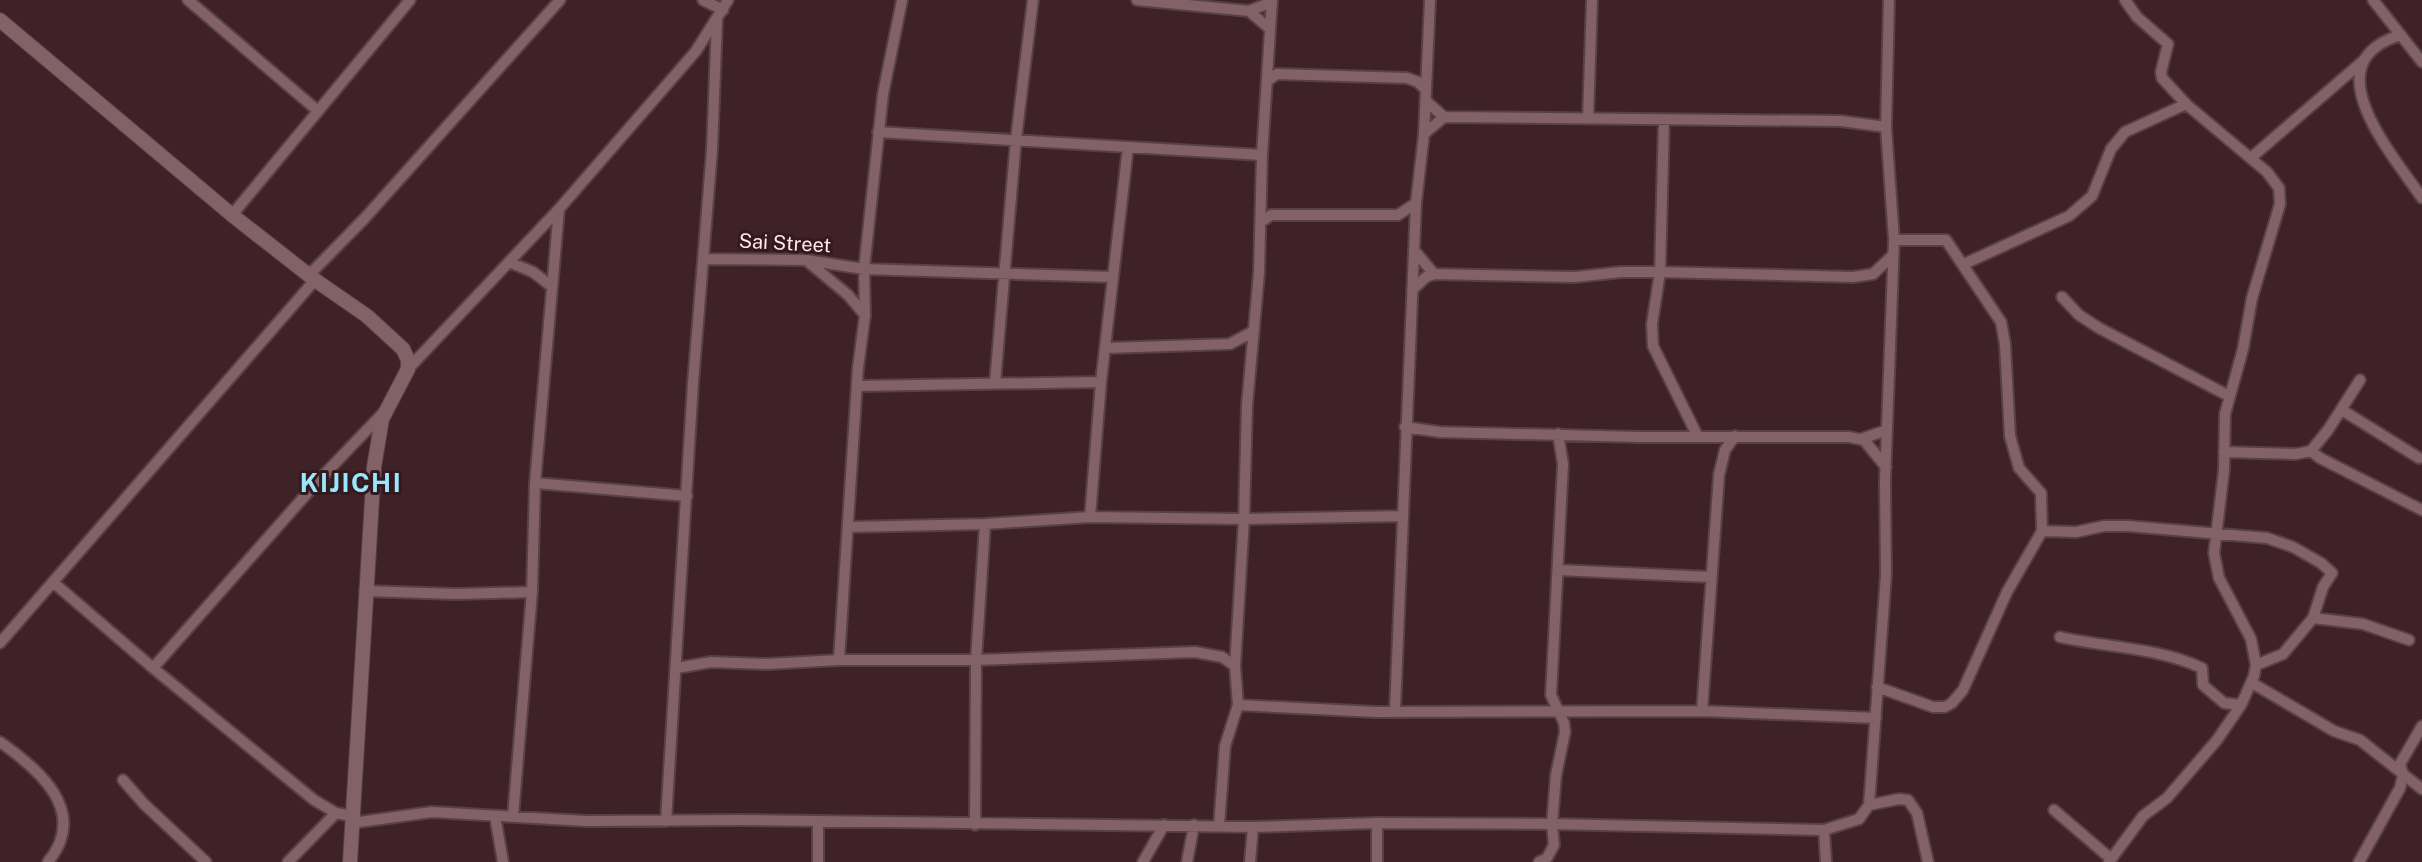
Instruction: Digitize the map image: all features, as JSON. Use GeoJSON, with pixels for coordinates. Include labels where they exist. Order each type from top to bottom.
{"type":"FeatureCollection","features":[{"type":"Feature","properties":{"kind":"street"},"geometry":{"type":"LineString","coordinates":[[188,0],[318,111]]}},
{"type":"Feature","properties":{"kind":"street"},"geometry":{"type":"LineString","coordinates":[[232,215],[410,0]]}},
{"type":"Feature","properties":{"kind":"street"},"geometry":{"type":"LineString","coordinates":[[0,643],[54,583],[312,278],[560,0]]}},
{"type":"Feature","properties":{"kind":"street"},"geometry":{"type":"LineString","coordinates":[[703,0],[723,10]]}},
{"type":"Feature","properties":{"kind":"street"},"geometry":{"type":"LineString","coordinates":[[839,660],[857,386],[865,315],[864,269],[878,132],[902,0]]}},
{"type":"Feature","properties":{"kind":"street"},"geometry":{"type":"LineString","coordinates":[[995,384],[1016,140],[1033,0]]}},
{"type":"Feature","properties":{"kind":"street"},"geometry":{"type":"LineString","coordinates":[[1142,0],[1250,11],[1272,1],[1262,154],[1261,222],[1247,405],[1244,519],[1235,666],[1238,705],[1225,746],[1219,826]]}},
{"type":"Feature","properties":{"kind":"street"},"geometry":{"type":"LineString","coordinates":[[1395,710],[1416,203],[1424,134],[1430,0]]}},
{"type":"Feature","properties":{"kind":"street"},"geometry":{"type":"LineString","coordinates":[[1588,118],[1592,0]]}},
{"type":"Feature","properties":{"kind":"street"},"geometry":{"type":"LineString","coordinates":[[54,583],[153,668],[307,794],[336,813],[352,819],[432,812],[586,821],[1253,827],[1377,823],[1552,824],[1731,826],[1824,830],[1859,819],[1869,806],[1886,575],[1886,466],[1894,240],[1886,127],[1889,0]]}},
{"type":"Feature","properties":{"kind":"street"},"geometry":{"type":"LineString","coordinates":[[2054,810],[2110,860],[2143,816],[2167,798],[2217,741],[2241,705],[2252,683],[2256,665],[2245,623],[2216,567],[2217,535],[2229,396],[2243,349],[2252,298],[2280,204],[2276,183],[2252,157],[2186,104],[2162,78],[2161,72],[2168,44],[2137,17],[2125,0]]}},
{"type":"Feature","properties":{"kind":"street"},"geometry":{"type":"LineString","coordinates":[[2373,0],[2422,62]]}},
{"type":"Feature","properties":{"kind":"street"},"geometry":{"type":"LineString","coordinates":[[350,862],[374,467],[379,428],[387,409],[408,369],[559,209],[696,51],[723,10]]}},
{"type":"Feature","properties":{"kind":"street"},"geometry":{"type":"LineString","coordinates":[[666,821],[687,496],[723,10]]}},
{"type":"Feature","properties":{"kind":"street"},"geometry":{"type":"LineString","coordinates":[[1250,11],[1270,29]]}},
{"type":"Feature","properties":{"kind":"street"},"geometry":{"type":"LineString","coordinates":[[0,20],[232,215],[395,340],[406,355],[408,369]]}},
{"type":"Feature","properties":{"kind":"street"},"geometry":{"type":"LineString","coordinates":[[2252,157],[2385,41],[2401,35]]}},
{"type":"Feature","properties":{"kind":"street"},"geometry":{"type":"LineString","coordinates":[[2365,59],[2359,70],[2358,81],[2362,103],[2422,198]]}},
{"type":"Feature","properties":{"kind":"street"},"geometry":{"type":"LineString","coordinates":[[1266,81],[1277,74],[1407,78],[1418,82],[1426,90]]}},
{"type":"Feature","properties":{"kind":"street"},"geometry":{"type":"LineString","coordinates":[[1426,101],[1444,117]]}},
{"type":"Feature","properties":{"kind":"street"},"geometry":{"type":"LineString","coordinates":[[1964,264],[2069,216],[2092,196],[2111,149],[2125,132],[2186,104]]}},
{"type":"Feature","properties":{"kind":"street"},"geometry":{"type":"LineString","coordinates":[[1424,134],[1444,117],[1841,121],[1886,127]]}},
{"type":"Feature","properties":{"kind":"street"},"geometry":{"type":"LineString","coordinates":[[1664,120],[1660,272],[1652,324],[1653,346],[1698,437]]}},
{"type":"Feature","properties":{"kind":"street"},"geometry":{"type":"LineString","coordinates":[[878,132],[1262,154]]}},
{"type":"Feature","properties":{"kind":"street"},"geometry":{"type":"LineString","coordinates":[[1090,517],[1101,382],[1128,147]]}},
{"type":"Feature","properties":{"kind":"street"},"geometry":{"type":"LineString","coordinates":[[1261,222],[1271,216],[1398,215],[1416,203]]}},
{"type":"Feature","properties":{"kind":"street"},"geometry":{"type":"LineString","coordinates":[[513,816],[532,592],[535,483],[559,209]]}},
{"type":"Feature","properties":{"kind":"street"},"geometry":{"type":"LineString","coordinates":[[1398,215],[1415,230]]}},
{"type":"Feature","properties":{"kind":"street"},"geometry":{"type":"LineString","coordinates":[[1877,687],[1933,707],[1945,707],[1952,703],[1963,690],[2007,592],[2042,531],[2041,494],[2019,468],[2010,436],[2005,337],[2001,322],[1946,240],[1894,240]]}},
{"type":"Feature","properties":{"kind":"street"},"geometry":{"type":"LineString","coordinates":[[1414,250],[1434,274]]}},
{"type":"Feature","properties":{"kind":"street"},"geometry":{"type":"LineString","coordinates":[[1412,290],[1426,277],[1434,274],[1575,277],[1621,272],[1660,272],[1853,277],[1873,274],[1892,256]]}},
{"type":"Feature","properties":{"kind":"street","name":"Sai Street"},"geometry":{"type":"LineString","coordinates":[[704,259],[806,260],[864,269],[1113,277]]}},
{"type":"Feature","properties":{"kind":"street"},"geometry":{"type":"LineString","coordinates":[[806,260],[848,295],[865,315]]}},
{"type":"Feature","properties":{"kind":"street"},"geometry":{"type":"LineString","coordinates":[[509,262],[533,272],[551,286]]}},
{"type":"Feature","properties":{"kind":"street"},"geometry":{"type":"LineString","coordinates":[[2062,297],[2079,315],[2099,328],[2229,396]]}},
{"type":"Feature","properties":{"kind":"street"},"geometry":{"type":"LineString","coordinates":[[1106,348],[1230,344],[1254,332]]}},
{"type":"Feature","properties":{"kind":"street"},"geometry":{"type":"LineString","coordinates":[[2311,451],[2342,410],[2360,380]]}},
{"type":"Feature","properties":{"kind":"street"},"geometry":{"type":"LineString","coordinates":[[857,386],[1101,382]]}},
{"type":"Feature","properties":{"kind":"street"},"geometry":{"type":"LineString","coordinates":[[153,668],[326,473],[387,409]]}},
{"type":"Feature","properties":{"kind":"street"},"geometry":{"type":"LineString","coordinates":[[2342,410],[2419,458]]}},
{"type":"Feature","properties":{"kind":"street"},"geometry":{"type":"LineString","coordinates":[[1405,427],[1440,432],[1861,439],[1887,430]]}},
{"type":"Feature","properties":{"kind":"street"},"geometry":{"type":"LineString","coordinates":[[1539,862],[1547,858],[1554,845],[1552,824],[1556,775],[1565,727],[1553,703],[1551,686],[1563,464],[1558,434]]}},
{"type":"Feature","properties":{"kind":"street"},"geometry":{"type":"LineString","coordinates":[[1702,711],[1721,460],[1735,436]]}},
{"type":"Feature","properties":{"kind":"street"},"geometry":{"type":"LineString","coordinates":[[1861,439],[1886,466]]}},
{"type":"Feature","properties":{"kind":"street"},"geometry":{"type":"LineString","coordinates":[[2224,452],[2296,454],[2311,451],[2422,510]]}},
{"type":"Feature","properties":{"kind":"street"},"geometry":{"type":"LineString","coordinates":[[535,483],[687,496]]}},
{"type":"Feature","properties":{"kind":"street"},"geometry":{"type":"LineString","coordinates":[[849,527],[985,524],[1090,517],[1244,519],[1402,516]]}},
{"type":"Feature","properties":{"kind":"street"},"geometry":{"type":"LineString","coordinates":[[975,825],[976,660],[985,524]]}},
{"type":"Feature","properties":{"kind":"street"},"geometry":{"type":"LineString","coordinates":[[2042,531],[2076,532],[2104,526],[2128,526],[2267,538],[2293,547],[2322,563],[2332,573],[2323,587],[2313,618],[2283,654],[2256,665]]}},
{"type":"Feature","properties":{"kind":"street"},"geometry":{"type":"LineString","coordinates":[[1559,570],[1711,577]]}},
{"type":"Feature","properties":{"kind":"street"},"geometry":{"type":"LineString","coordinates":[[365,591],[456,594],[532,592]]}},
{"type":"Feature","properties":{"kind":"street"},"geometry":{"type":"LineString","coordinates":[[2313,618],[2363,624],[2409,640]]}},
{"type":"Feature","properties":{"kind":"street"},"geometry":{"type":"LineString","coordinates":[[2060,637],[2131,647],[2191,663],[2202,668],[2204,685],[2224,703],[2241,705]]}},
{"type":"Feature","properties":{"kind":"street"},"geometry":{"type":"LineString","coordinates":[[677,668],[711,662],[767,664],[839,660],[976,660],[1195,652],[1222,657],[1235,666]]}},
{"type":"Feature","properties":{"kind":"street"},"geometry":{"type":"LineString","coordinates":[[2252,683],[2334,731],[2360,740],[2422,789]]}},
{"type":"Feature","properties":{"kind":"street"},"geometry":{"type":"LineString","coordinates":[[1238,705],[1376,712],[1395,710],[1702,711],[1876,718]]}},
{"type":"Feature","properties":{"kind":"street"},"geometry":{"type":"LineString","coordinates":[[2359,862],[2400,788],[2403,775],[2400,764],[2422,726]]}},
{"type":"Feature","properties":{"kind":"street"},"geometry":{"type":"LineString","coordinates":[[0,742],[45,777],[56,796],[65,830],[62,842],[48,862]]}},
{"type":"Feature","properties":{"kind":"street"},"geometry":{"type":"LineString","coordinates":[[123,780],[144,804],[206,862]]}},
{"type":"Feature","properties":{"kind":"street"},"geometry":{"type":"LineString","coordinates":[[1869,806],[1899,799],[1908,800],[1917,813],[1928,862]]}},
{"type":"Feature","properties":{"kind":"street"},"geometry":{"type":"LineString","coordinates":[[288,862],[336,813]]}},
{"type":"Feature","properties":{"kind":"street"},"geometry":{"type":"LineString","coordinates":[[495,816],[503,862]]}},
{"type":"Feature","properties":{"kind":"street"},"geometry":{"type":"LineString","coordinates":[[818,822],[818,862]]}},
{"type":"Feature","properties":{"kind":"street"},"geometry":{"type":"LineString","coordinates":[[1377,823],[1377,862]]}},
{"type":"Feature","properties":{"kind":"street"},"geometry":{"type":"LineString","coordinates":[[1143,862],[1164,825]]}},
{"type":"Feature","properties":{"kind":"street"},"geometry":{"type":"LineString","coordinates":[[1186,862],[1194,825]]}},
{"type":"Feature","properties":{"kind":"street"},"geometry":{"type":"LineString","coordinates":[[1250,862],[1253,827]]}},
{"type":"Feature","properties":{"kind":"street"},"geometry":{"type":"LineString","coordinates":[[1824,830],[1826,862]]}},
{"type":"Feature","properties":{"kind":"district","name":"KIJICHI"},"geometry":{"type":"Point","coordinates":[351,482]}}]}
